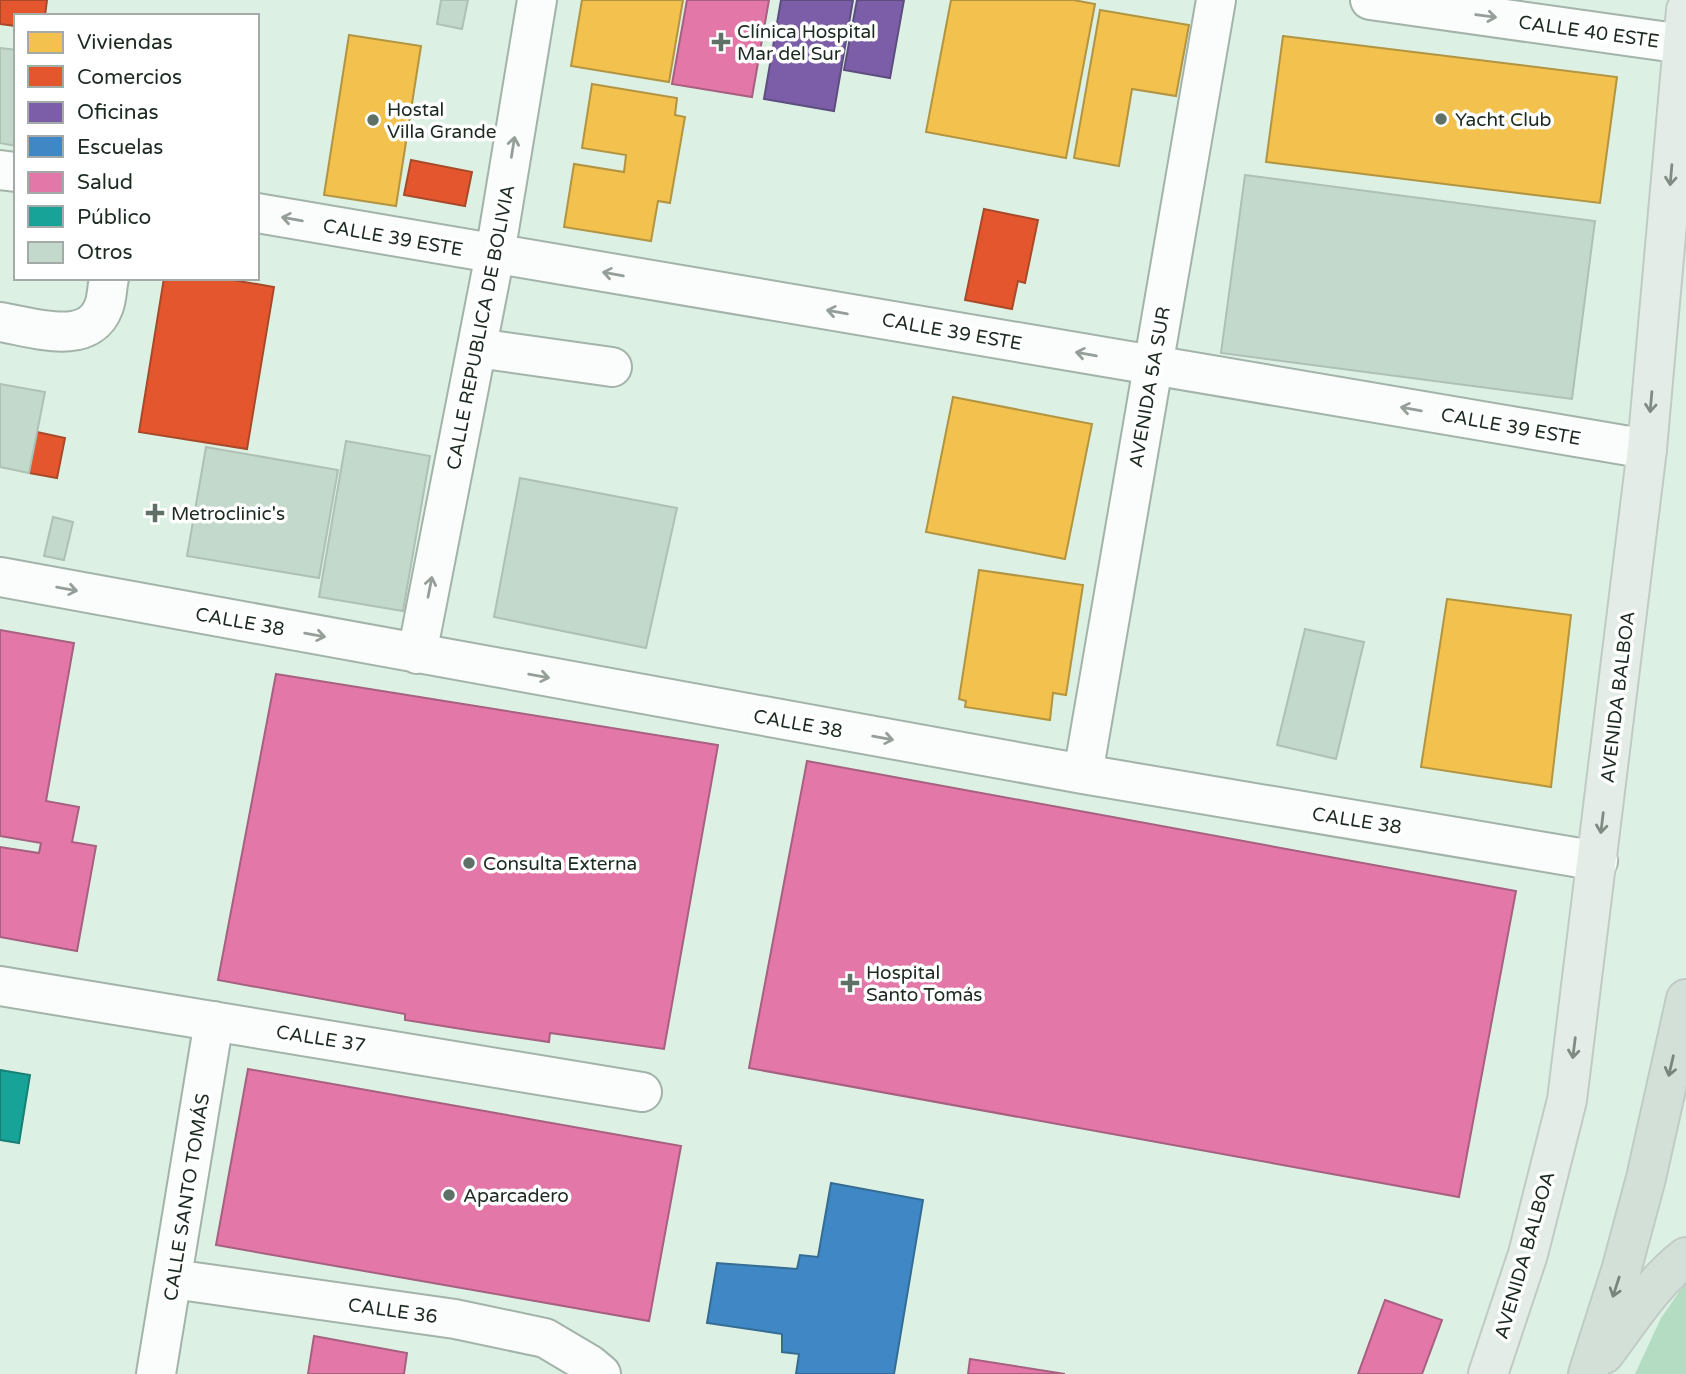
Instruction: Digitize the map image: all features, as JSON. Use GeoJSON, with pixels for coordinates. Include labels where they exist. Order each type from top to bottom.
{"type":"FeatureCollection","features":[{"type":"Feature","properties":{"kind":"highway"},"geometry":{"type":"LineString","coordinates":[[1588,1373],[1621,1271],[1646,1178],[1686,999]]}},
{"type":"Feature","properties":{"kind":"highway"},"geometry":{"type":"LineString","coordinates":[[1588,1373],[1643,1303],[1686,1257]]}},
{"type":"Feature","properties":{"kind":"main road","name":"AVENIDA BALBOA"},"geometry":{"type":"LineString","coordinates":[[1488,1374],[1528,1254],[1567,1100],[1647,449],[1684,27]]}},
{"type":"Feature","properties":{"kind":"street","name":"CALLE REPUBLICA DE BOLIVIA"},"geometry":{"type":"LineString","coordinates":[[416,654],[495,254],[537,0]]}},
{"type":"Feature","properties":{"kind":"street","name":"AVENIDA 5A SUR"},"geometry":{"type":"LineString","coordinates":[[1083,774],[1216,0]]}},
{"type":"Feature","properties":{"kind":"street","name":"CALLE 40 ESTE"},"geometry":{"type":"LineString","coordinates":[[1370,0],[1684,27]]}},
{"type":"Feature","properties":{"kind":"street","name":"CALLE 39 ESTE"},"geometry":{"type":"LineString","coordinates":[[259,213],[1647,449]]}},
{"type":"Feature","properties":{"kind":"street"},"geometry":{"type":"LineString","coordinates":[[0,322],[67,333],[91,326],[104,306],[109,280]]}},
{"type":"Feature","properties":{"kind":"street"},"geometry":{"type":"LineString","coordinates":[[477,348],[612,367]]}},
{"type":"Feature","properties":{"kind":"street","name":"CALLE 38"},"geometry":{"type":"LineString","coordinates":[[0,577],[1083,774],[1598,860]]}},
{"type":"Feature","properties":{"kind":"street","name":"CALLE 37"},"geometry":{"type":"LineString","coordinates":[[0,986],[642,1092]]}},
{"type":"Feature","properties":{"kind":"street","name":"CALLE SANTO TOMÁS"},"geometry":{"type":"LineString","coordinates":[[156,1374],[214,1021]]}},
{"type":"Feature","properties":{"kind":"street","name":"CALLE 36"},"geometry":{"type":"LineString","coordinates":[[173,1279],[455,1319],[545,1338],[601,1374]]}},
{"type":"Feature","properties":{"kind":"green space"},"geometry":{"type":"Polygon","coordinates":[[[1686,1282],[1686,1374],[1635,1374],[1661,1318],[1686,1282]]]}},
{"type":"Feature","properties":{"kind":"building: Viviendas"},"geometry":{"type":"Polygon","coordinates":[[[582,0],[683,0],[669,82],[571,66],[582,0]]]}},
{"type":"Feature","properties":{"kind":"building: Viviendas"},"geometry":{"type":"Polygon","coordinates":[[[951,0],[1073,0],[1095,4],[1066,158],[926,132],[951,0]]]}},
{"type":"Feature","properties":{"kind":"building: Viviendas"},"geometry":{"type":"Polygon","coordinates":[[[1100,10],[1189,25],[1176,96],[1132,89],[1119,166],[1074,158],[1100,10]]]}},
{"type":"Feature","properties":{"kind":"building: Viviendas","name":"Hostal Villa Grande"},"geometry":{"type":"Polygon","coordinates":[[[349,35],[421,46],[396,206],[324,195],[349,35]]]}},
{"type":"Feature","properties":{"kind":"building: Viviendas","name":"Yacht Club"},"geometry":{"type":"Polygon","coordinates":[[[1283,36],[1617,77],[1600,203],[1266,162],[1283,36]]]}},
{"type":"Feature","properties":{"kind":"building: Viviendas"},"geometry":{"type":"Polygon","coordinates":[[[592,84],[677,98],[675,115],[685,117],[670,203],[658,201],[651,241],[564,227],[574,164],[624,172],[626,155],[582,148],[592,84]]]}},
{"type":"Feature","properties":{"kind":"building: Viviendas"},"geometry":{"type":"Polygon","coordinates":[[[953,397],[1092,424],[1065,559],[926,532],[953,397]]]}},
{"type":"Feature","properties":{"kind":"building: Viviendas"},"geometry":{"type":"Polygon","coordinates":[[[979,570],[1083,585],[1066,695],[1053,693],[1050,720],[965,707],[966,701],[959,699],[979,570]]]}},
{"type":"Feature","properties":{"kind":"building: Viviendas"},"geometry":{"type":"Polygon","coordinates":[[[1447,599],[1571,615],[1551,787],[1421,767],[1447,599]]]}},
{"type":"Feature","properties":{"kind":"building: Comercios"},"geometry":{"type":"Polygon","coordinates":[[[0,0],[47,0],[45,14],[14,14],[14,26],[0,24],[0,0]]]}},
{"type":"Feature","properties":{"kind":"building: Comercios"},"geometry":{"type":"Polygon","coordinates":[[[411,160],[472,172],[465,206],[404,195],[411,160]]]}},
{"type":"Feature","properties":{"kind":"building: Comercios"},"geometry":{"type":"Polygon","coordinates":[[[984,209],[1038,220],[1025,283],[1018,281],[1012,309],[965,300],[984,209]]]}},
{"type":"Feature","properties":{"kind":"building: Comercios"},"geometry":{"type":"Polygon","coordinates":[[[164,280],[233,280],[274,287],[247,449],[139,432],[164,280]]]}},
{"type":"Feature","properties":{"kind":"building: Comercios"},"geometry":{"type":"Polygon","coordinates":[[[37,432],[65,438],[57,478],[29,473],[37,432]]]}},
{"type":"Feature","properties":{"kind":"building: Oficinas"},"geometry":{"type":"Polygon","coordinates":[[[781,0],[853,0],[834,111],[764,99],[781,0]]]}},
{"type":"Feature","properties":{"kind":"building: Oficinas"},"geometry":{"type":"Polygon","coordinates":[[[857,0],[904,0],[890,78],[844,70],[857,0]]]}},
{"type":"Feature","properties":{"kind":"building: Escuelas"},"geometry":{"type":"Polygon","coordinates":[[[831,1183],[923,1200],[894,1374],[796,1374],[799,1354],[782,1352],[782,1334],[707,1323],[717,1263],[797,1269],[800,1255],[818,1257],[831,1183]]]}},
{"type":"Feature","properties":{"kind":"building: Salud","name":"Clínica Hospital Mar del Sur"},"geometry":{"type":"Polygon","coordinates":[[[687,0],[769,0],[752,97],[672,84],[687,0]]]}},
{"type":"Feature","properties":{"kind":"building: Salud"},"geometry":{"type":"Polygon","coordinates":[[[0,630],[74,643],[46,801],[79,807],[72,842],[96,846],[77,951],[0,937],[0,847],[39,853],[41,843],[0,836],[0,630]]]}},
{"type":"Feature","properties":{"kind":"building: Salud","name":"Consulta Externa"},"geometry":{"type":"Polygon","coordinates":[[[276,674],[718,745],[664,1049],[550,1033],[549,1042],[474,1031],[405,1020],[405,1014],[218,980],[276,674]]]}},
{"type":"Feature","properties":{"kind":"building: Salud"},"geometry":{"type":"Polygon","coordinates":[[[807,761],[1516,891],[1459,1197],[749,1068],[807,761]]]}},
{"type":"Feature","properties":{"kind":"building: Salud","name":"Aparcadero"},"geometry":{"type":"Polygon","coordinates":[[[248,1069],[681,1146],[649,1321],[216,1245],[248,1069]]]}},
{"type":"Feature","properties":{"kind":"building: Salud"},"geometry":{"type":"Polygon","coordinates":[[[1385,1300],[1442,1320],[1422,1374],[1358,1374],[1385,1300]]]}},
{"type":"Feature","properties":{"kind":"building: Salud"},"geometry":{"type":"Polygon","coordinates":[[[314,1336],[407,1353],[404,1374],[308,1374],[314,1336]]]}},
{"type":"Feature","properties":{"kind":"building: Salud"},"geometry":{"type":"Polygon","coordinates":[[[970,1359],[1065,1374],[968,1374],[970,1359]]]}},
{"type":"Feature","properties":{"kind":"building: Público"},"geometry":{"type":"Polygon","coordinates":[[[0,1070],[30,1075],[19,1143],[0,1140],[0,1070]]]}},
{"type":"Feature","properties":{"kind":"building: Otros"},"geometry":{"type":"Polygon","coordinates":[[[441,0],[468,0],[462,29],[437,24],[441,0]]]}},
{"type":"Feature","properties":{"kind":"building: Otros"},"geometry":{"type":"Polygon","coordinates":[[[0,48],[14,50],[14,146],[0,143],[0,48]]]}},
{"type":"Feature","properties":{"kind":"building: Otros"},"geometry":{"type":"Polygon","coordinates":[[[1245,175],[1595,221],[1572,399],[1221,353],[1245,175]]]}},
{"type":"Feature","properties":{"kind":"building: Otros"},"geometry":{"type":"Polygon","coordinates":[[[0,384],[45,392],[29,473],[0,467],[0,384]]]}},
{"type":"Feature","properties":{"kind":"building: Otros"},"geometry":{"type":"Polygon","coordinates":[[[346,441],[430,456],[403,611],[319,597],[346,441]]]}},
{"type":"Feature","properties":{"kind":"building: Otros"},"geometry":{"type":"Polygon","coordinates":[[[206,447],[338,470],[319,578],[187,556],[206,447]]]}},
{"type":"Feature","properties":{"kind":"building: Otros"},"geometry":{"type":"Polygon","coordinates":[[[520,478],[677,508],[646,648],[494,617],[520,478]]]}},
{"type":"Feature","properties":{"kind":"building: Otros"},"geometry":{"type":"Polygon","coordinates":[[[53,517],[73,522],[64,560],[44,556],[53,517]]]}},
{"type":"Feature","properties":{"kind":"building: Otros"},"geometry":{"type":"Polygon","coordinates":[[[1305,629],[1364,642],[1336,759],[1277,745],[1305,629]]]}},
{"type":"Feature","properties":{"kind":"place","name":"Clínica Hospital Mar del Sur"},"geometry":{"type":"Point","coordinates":[721,42]}},
{"type":"Feature","properties":{"kind":"place","name":"Yacht Club"},"geometry":{"type":"Point","coordinates":[1441,119]}},
{"type":"Feature","properties":{"kind":"place","name":"Hostal Villa Grande"},"geometry":{"type":"Point","coordinates":[373,120]}},
{"type":"Feature","properties":{"kind":"place","name":"Metroclinic's"},"geometry":{"type":"Point","coordinates":[155,513]}},
{"type":"Feature","properties":{"kind":"place","name":"Consulta Externa"},"geometry":{"type":"Point","coordinates":[469,863]}},
{"type":"Feature","properties":{"kind":"place","name":"Hospital Santo Tomás"},"geometry":{"type":"Point","coordinates":[850,983]}},
{"type":"Feature","properties":{"kind":"place","name":"Aparcadero"},"geometry":{"type":"Point","coordinates":[449,1195]}}]}
